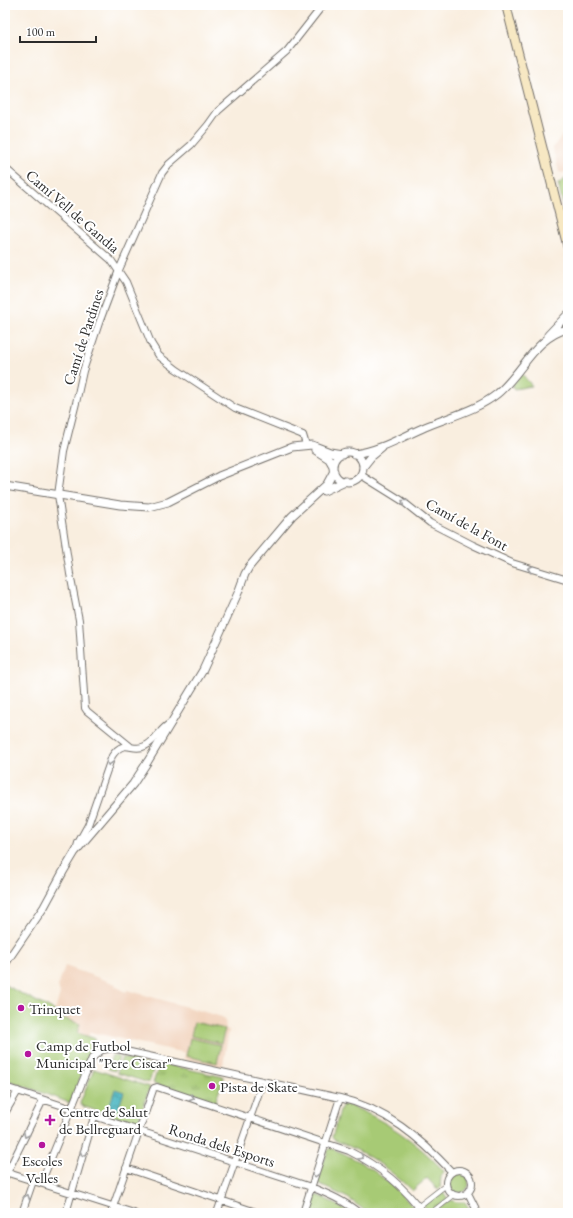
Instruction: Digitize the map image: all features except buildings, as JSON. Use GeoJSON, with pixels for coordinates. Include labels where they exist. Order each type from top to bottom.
{"type":"FeatureCollection","features":[{"type":"Feature","properties":{"kind":"main road"},"geometry":{"type":"LineString","coordinates":[[506,5],[568,248]]}},
{"type":"Feature","properties":{"kind":"street","name":"Camí de Pardines"},"geometry":{"type":"LineString","coordinates":[[130,746],[85,708],[79,620],[70,574],[58,495],[64,451],[83,371],[119,270],[162,173],[191,145],[218,111],[287,51],[323,5]]}},
{"type":"Feature","properties":{"kind":"street","name":"Camí Vell de Gandia"},"geometry":{"type":"LineString","coordinates":[[5,168],[111,260],[126,282],[151,343],[159,356],[235,408],[303,435],[306,445]]}},
{"type":"Feature","properties":{"kind":"street"},"geometry":{"type":"LineString","coordinates":[[5,964],[33,925],[75,852],[133,784],[171,723],[203,670],[240,589],[246,570],[281,529],[327,484],[334,469],[335,460],[347,452],[354,454],[362,453],[389,443],[493,397],[508,384],[550,332],[568,314]]}},
{"type":"Feature","properties":{"kind":"street"},"geometry":{"type":"LineString","coordinates":[[545,340],[554,333],[568,329]]}},
{"type":"Feature","properties":{"kind":"street"},"geometry":{"type":"LineString","coordinates":[[314,497],[330,487],[353,481],[360,475],[363,467],[371,457],[389,443]]}},
{"type":"Feature","properties":{"kind":"street"},"geometry":{"type":"LineString","coordinates":[[306,445],[324,456],[334,469],[339,479],[345,482]]}},
{"type":"Feature","properties":{"kind":"street"},"geometry":{"type":"LineString","coordinates":[[5,486],[120,505],[143,507],[154,506],[168,502],[219,476],[284,449],[312,445],[330,452],[342,454]]}},
{"type":"Feature","properties":{"kind":"street"},"geometry":{"type":"LineString","coordinates":[[354,454],[360,459],[363,467]]}},
{"type":"Feature","properties":{"kind":"street","name":"Camí de la Font"},"geometry":{"type":"LineString","coordinates":[[360,475],[401,500],[430,523],[473,545],[512,564],[568,580]]}},
{"type":"Feature","properties":{"kind":"street"},"geometry":{"type":"LineString","coordinates":[[75,852],[78,843],[88,825],[115,751],[120,747],[130,746],[140,748],[146,746],[171,723]]}},
{"type":"Feature","properties":{"kind":"street"},"geometry":{"type":"LineString","coordinates":[[115,751],[116,735]]}},
{"type":"Feature","properties":{"kind":"street"},"geometry":{"type":"LineString","coordinates":[[41,1183],[92,1058],[102,1050],[116,1048],[359,1103],[395,1122],[421,1141],[452,1172]]}},
{"type":"Feature","properties":{"kind":"street"},"geometry":{"type":"LineString","coordinates":[[217,1213],[263,1081]]}},
{"type":"Feature","properties":{"kind":"street","name":"Ronda dels Esports"},"geometry":{"type":"LineString","coordinates":[[5,1087],[138,1132],[311,1187],[338,1199],[359,1213]]}},
{"type":"Feature","properties":{"kind":"street"},"geometry":{"type":"LineString","coordinates":[[111,1213],[154,1088],[161,1088],[326,1142],[349,1151],[375,1165],[401,1187],[423,1213]]}},
{"type":"Feature","properties":{"kind":"street"},"geometry":{"type":"LineString","coordinates":[[5,1113],[8,1103],[18,1091]]}},
{"type":"Feature","properties":{"kind":"street"},"geometry":{"type":"LineString","coordinates":[[303,1213],[340,1098]]}},
{"type":"Feature","properties":{"kind":"street"},"geometry":{"type":"LineString","coordinates":[[43,1100],[6,1174],[41,1183],[134,1213]]}},
{"type":"Feature","properties":{"kind":"street"},"geometry":{"type":"LineString","coordinates":[[66,1213],[94,1117]]}},
{"type":"Feature","properties":{"kind":"street"},"geometry":{"type":"LineString","coordinates":[[126,1168],[259,1213]]}},
{"type":"Feature","properties":{"kind":"street"},"geometry":{"type":"LineString","coordinates":[[431,1213],[454,1196],[463,1196],[468,1193],[473,1185],[471,1176],[465,1171],[456,1170],[447,1177],[446,1185],[449,1192],[454,1196]]}},
{"type":"Feature","properties":{"kind":"street"},"geometry":{"type":"LineString","coordinates":[[22,1213],[33,1181]]}},
{"type":"Feature","properties":{"kind":"street"},"geometry":{"type":"LineString","coordinates":[[410,1213],[446,1185]]}},
{"type":"Feature","properties":{"kind":"street"},"geometry":{"type":"LineString","coordinates":[[468,1193],[478,1213]]}},
{"type":"Feature","properties":{"kind":"shaded area"},"geometry":{"type":"Polygon","coordinates":[[[568,128],[568,170],[563,173],[559,172],[553,147],[568,128]]]}},
{"type":"Feature","properties":{"kind":"shaded area"},"geometry":{"type":"Polygon","coordinates":[[[65,966],[116,984],[115,986],[126,992],[127,990],[222,1017],[225,1020],[226,1029],[229,1030],[223,1065],[218,1067],[184,1059],[185,1053],[90,1032],[88,1037],[77,1033],[80,1024],[54,1014],[60,994],[58,986],[65,966]]]}},
{"type":"Feature","properties":{"kind":"green space"},"geometry":{"type":"Polygon","coordinates":[[[568,177],[568,226],[558,184],[568,177]]]}},
{"type":"Feature","properties":{"kind":"green space"},"geometry":{"type":"Polygon","coordinates":[[[522,374],[532,386],[514,389],[512,386],[513,384],[522,374]]]}},
{"type":"Feature","properties":{"kind":"green space"},"geometry":{"type":"Polygon","coordinates":[[[5,985],[55,1011],[54,1015],[80,1024],[77,1033],[96,1039],[70,1103],[5,1079],[5,985]]]}},
{"type":"Feature","properties":{"kind":"green space"},"geometry":{"type":"Polygon","coordinates":[[[194,1022],[225,1029],[221,1043],[191,1036],[194,1022]]]}},
{"type":"Feature","properties":{"kind":"green space"},"geometry":{"type":"Polygon","coordinates":[[[190,1038],[221,1045],[217,1063],[186,1056],[190,1038]]]}},
{"type":"Feature","properties":{"kind":"green space"},"geometry":{"type":"Polygon","coordinates":[[[112,1055],[119,1057],[115,1071],[108,1069],[112,1055]]]}},
{"type":"Feature","properties":{"kind":"green space"},"geometry":{"type":"Polygon","coordinates":[[[122,1057],[154,1067],[149,1083],[117,1073],[122,1057]]]}},
{"type":"Feature","properties":{"kind":"green space"},"geometry":{"type":"Polygon","coordinates":[[[160,1063],[224,1077],[215,1103],[153,1083],[160,1063]]]}},
{"type":"Feature","properties":{"kind":"green space"},"geometry":{"type":"Polygon","coordinates":[[[94,1069],[150,1087],[137,1124],[82,1106],[80,1103],[94,1069]]]}},
{"type":"Feature","properties":{"kind":"green space"},"geometry":{"type":"Polygon","coordinates":[[[346,1104],[386,1124],[422,1150],[444,1171],[441,1177],[440,1188],[438,1190],[427,1178],[412,1191],[376,1161],[356,1149],[334,1140],[332,1137],[342,1105],[346,1104]]]}},
{"type":"Feature","properties":{"kind":"green space"},"geometry":{"type":"Polygon","coordinates":[[[331,1148],[355,1159],[376,1173],[396,1189],[414,1208],[408,1213],[368,1213],[348,1198],[320,1185],[317,1181],[328,1150],[331,1148]]]}},
{"type":"Feature","properties":{"kind":"green space"},"geometry":{"type":"Polygon","coordinates":[[[459,1173],[466,1176],[469,1183],[466,1190],[459,1193],[452,1190],[449,1183],[452,1176],[459,1173]]]}},
{"type":"Feature","properties":{"kind":"green space"},"geometry":{"type":"Polygon","coordinates":[[[442,1190],[448,1199],[429,1213],[423,1205],[442,1190]]]}},
{"type":"Feature","properties":{"kind":"green space"},"geometry":{"type":"Polygon","coordinates":[[[315,1194],[332,1202],[349,1213],[307,1213],[312,1196],[315,1194]]]}},
{"type":"Feature","properties":{"kind":"green space"},"geometry":{"type":"Polygon","coordinates":[[[450,1200],[465,1202],[472,1213],[433,1213],[450,1200]]]}},
{"type":"Feature","properties":{"kind":"water"},"geometry":{"type":"Polygon","coordinates":[[[115,1089],[124,1092],[118,1110],[109,1107],[115,1089]]]}},
{"type":"Feature","properties":{"kind":"place","name":"Trinquet"},"geometry":{"type":"Point","coordinates":[21,1008]}},
{"type":"Feature","properties":{"kind":"place","name":"Camp de Futbol Municipal \"Pere Ciscar\""},"geometry":{"type":"Point","coordinates":[28,1054]}},
{"type":"Feature","properties":{"kind":"place","name":"Pista de Skate"},"geometry":{"type":"Point","coordinates":[212,1086]}},
{"type":"Feature","properties":{"kind":"place","name":"Centre de Salut de Bellreguard"},"geometry":{"type":"Point","coordinates":[50,1120]}},
{"type":"Feature","properties":{"kind":"place","name":"Escoles Velles"},"geometry":{"type":"Point","coordinates":[42,1145]}}]}
